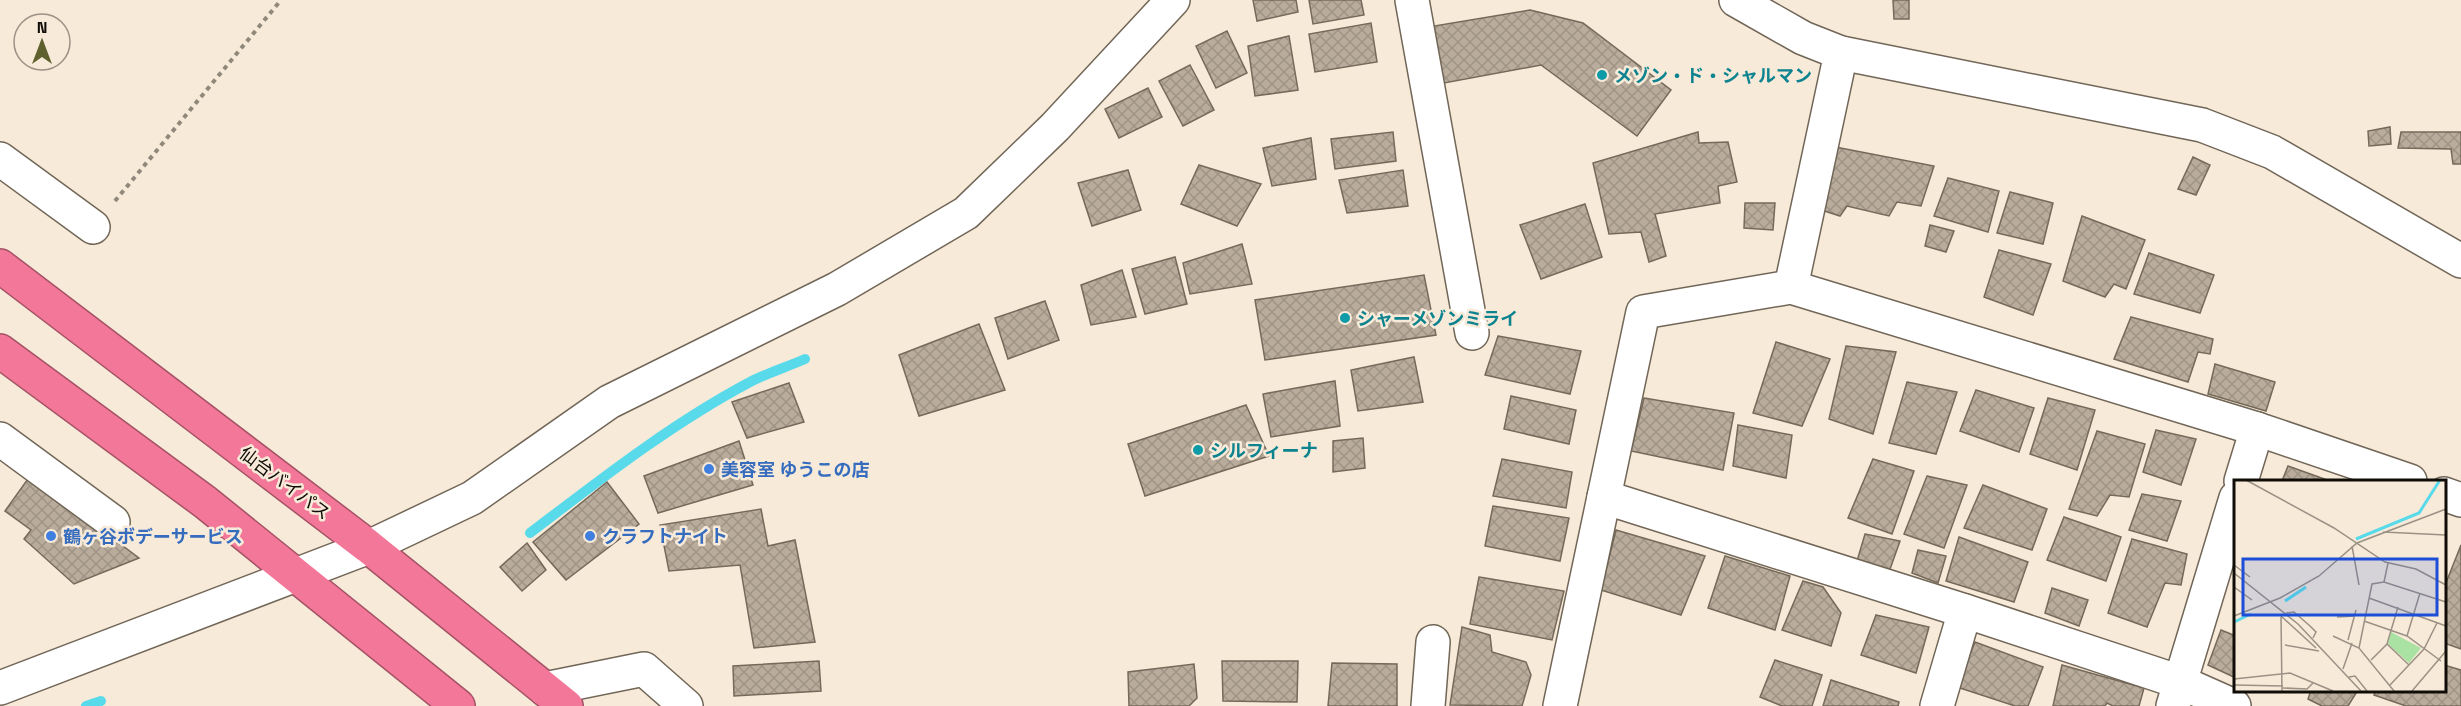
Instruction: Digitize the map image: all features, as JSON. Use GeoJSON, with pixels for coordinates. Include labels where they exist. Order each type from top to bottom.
{"type":"FeatureCollection","features":[{"type":"Feature","properties":{"kind":"highway","name":"仙台バイパス"},"geometry":{"type":"LineString","coordinates":[[0,266],[369,547],[556,698]]}},
{"type":"Feature","properties":{"kind":"highway"},"geometry":{"type":"LineString","coordinates":[[0,351],[205,502],[294,576],[459,706]]}},
{"type":"Feature","properties":{"kind":"street"},"geometry":{"type":"LineString","coordinates":[[0,688],[369,547],[472,498],[609,402],[837,289],[966,213],[1055,127],[1173,0]]}},
{"type":"Feature","properties":{"kind":"street"},"geometry":{"type":"LineString","coordinates":[[1412,0],[1472,333]]}},
{"type":"Feature","properties":{"kind":"street"},"geometry":{"type":"LineString","coordinates":[[1736,0],[1803,38],[1840,53],[2202,125],[2272,152],[2461,261]]}},
{"type":"Feature","properties":{"kind":"street"},"geometry":{"type":"LineString","coordinates":[[1791,287],[1840,53]]}},
{"type":"Feature","properties":{"kind":"street"},"geometry":{"type":"LineString","coordinates":[[0,159],[93,227]]}},
{"type":"Feature","properties":{"kind":"street"},"geometry":{"type":"LineString","coordinates":[[1560,706],[1642,312],[1791,287],[2257,429],[2407,480]]}},
{"type":"Feature","properties":{"kind":"street"},"geometry":{"type":"LineString","coordinates":[[2241,480],[2257,429]]}},
{"type":"Feature","properties":{"kind":"street"},"geometry":{"type":"LineString","coordinates":[[0,439],[113,522]]}},
{"type":"Feature","properties":{"kind":"street"},"geometry":{"type":"LineString","coordinates":[[2446,494],[2461,500]]}},
{"type":"Feature","properties":{"kind":"street"},"geometry":{"type":"LineString","coordinates":[[1604,497],[1965,611],[2176,694],[2234,706]]}},
{"type":"Feature","properties":{"kind":"street"},"geometry":{"type":"LineString","coordinates":[[2176,694],[2234,505]]}},
{"type":"Feature","properties":{"kind":"street"},"geometry":{"type":"LineString","coordinates":[[1937,706],[1965,611]]}},
{"type":"Feature","properties":{"kind":"street"},"geometry":{"type":"LineString","coordinates":[[1428,706],[1433,642]]}},
{"type":"Feature","properties":{"kind":"street"},"geometry":{"type":"LineString","coordinates":[[556,698],[644,669],[686,706]]}},
{"type":"Feature","properties":{"kind":"path"},"geometry":{"type":"LineString","coordinates":[[93,227],[281,0]]}},
{"type":"Feature","properties":{"kind":"building"},"geometry":{"type":"Polygon","coordinates":[[[1253,0],[1296,0],[1298,12],[1257,21],[1253,0]]]}},
{"type":"Feature","properties":{"kind":"building"},"geometry":{"type":"Polygon","coordinates":[[[1309,0],[1361,0],[1364,15],[1313,24],[1309,0]]]}},
{"type":"Feature","properties":{"kind":"building"},"geometry":{"type":"Polygon","coordinates":[[[1893,0],[1909,0],[1909,19],[1894,19],[1893,0]]]}},
{"type":"Feature","properties":{"kind":"building","name":"メゾン・ド・シャルマン"},"geometry":{"type":"Polygon","coordinates":[[[1530,10],[1583,23],[1671,90],[1637,136],[1541,65],[1439,84],[1428,27],[1530,10]]]}},
{"type":"Feature","properties":{"kind":"building"},"geometry":{"type":"Polygon","coordinates":[[[1371,23],[1377,62],[1315,72],[1309,34],[1371,23]]]}},
{"type":"Feature","properties":{"kind":"building"},"geometry":{"type":"Polygon","coordinates":[[[1227,31],[1247,73],[1216,88],[1196,46],[1227,31]]]}},
{"type":"Feature","properties":{"kind":"building"},"geometry":{"type":"Polygon","coordinates":[[[1289,36],[1298,90],[1255,96],[1248,46],[1289,36]]]}},
{"type":"Feature","properties":{"kind":"building"},"geometry":{"type":"Polygon","coordinates":[[[1190,65],[1214,110],[1183,126],[1159,81],[1190,65]]]}},
{"type":"Feature","properties":{"kind":"building"},"geometry":{"type":"Polygon","coordinates":[[[1148,88],[1162,117],[1119,138],[1105,109],[1148,88]]]}},
{"type":"Feature","properties":{"kind":"building"},"geometry":{"type":"Polygon","coordinates":[[[2390,127],[2391,144],[2369,146],[2368,131],[2390,127]]]}},
{"type":"Feature","properties":{"kind":"building"},"geometry":{"type":"Polygon","coordinates":[[[1393,132],[1396,161],[1335,169],[1331,139],[1393,132]]]}},
{"type":"Feature","properties":{"kind":"building"},"geometry":{"type":"Polygon","coordinates":[[[1698,132],[1699,143],[1728,142],[1737,182],[1718,186],[1720,203],[1655,214],[1666,256],[1649,262],[1641,232],[1609,234],[1593,163],[1698,132]]]}},
{"type":"Feature","properties":{"kind":"building"},"geometry":{"type":"Polygon","coordinates":[[[2401,132],[2461,132],[2461,164],[2453,164],[2451,149],[2398,148],[2401,132]]]}},
{"type":"Feature","properties":{"kind":"building"},"geometry":{"type":"Polygon","coordinates":[[[1311,138],[1316,179],[1272,186],[1263,148],[1311,138]]]}},
{"type":"Feature","properties":{"kind":"building"},"geometry":{"type":"Polygon","coordinates":[[[1825,145],[1934,166],[1921,206],[1897,202],[1889,216],[1847,206],[1840,216],[1809,206],[1825,145]]]}},
{"type":"Feature","properties":{"kind":"building"},"geometry":{"type":"Polygon","coordinates":[[[2193,157],[2210,165],[2196,195],[2178,189],[2193,157]]]}},
{"type":"Feature","properties":{"kind":"building"},"geometry":{"type":"Polygon","coordinates":[[[1199,165],[1261,184],[1237,226],[1181,204],[1199,165]]]}},
{"type":"Feature","properties":{"kind":"building"},"geometry":{"type":"Polygon","coordinates":[[[1128,170],[1141,210],[1092,226],[1078,183],[1128,170]]]}},
{"type":"Feature","properties":{"kind":"building"},"geometry":{"type":"Polygon","coordinates":[[[1403,170],[1408,206],[1347,213],[1339,180],[1403,170]]]}},
{"type":"Feature","properties":{"kind":"building"},"geometry":{"type":"Polygon","coordinates":[[[1948,178],[1999,191],[1988,232],[1934,216],[1948,178]]]}},
{"type":"Feature","properties":{"kind":"building"},"geometry":{"type":"Polygon","coordinates":[[[2010,192],[2053,203],[2043,244],[1997,233],[2010,192]]]}},
{"type":"Feature","properties":{"kind":"building"},"geometry":{"type":"Polygon","coordinates":[[[1745,203],[1775,203],[1773,230],[1744,228],[1745,203]]]}},
{"type":"Feature","properties":{"kind":"building"},"geometry":{"type":"Polygon","coordinates":[[[1585,204],[1602,257],[1541,279],[1520,225],[1585,204]]]}},
{"type":"Feature","properties":{"kind":"building"},"geometry":{"type":"Polygon","coordinates":[[[2082,216],[2145,240],[2126,289],[2114,284],[2105,297],[2063,281],[2082,216]]]}},
{"type":"Feature","properties":{"kind":"building"},"geometry":{"type":"Polygon","coordinates":[[[1930,225],[1954,231],[1946,252],[1925,246],[1930,225]]]}},
{"type":"Feature","properties":{"kind":"building"},"geometry":{"type":"Polygon","coordinates":[[[1242,244],[1252,284],[1190,294],[1183,263],[1242,244]]]}},
{"type":"Feature","properties":{"kind":"building"},"geometry":{"type":"Polygon","coordinates":[[[1999,250],[2051,264],[2033,315],[1984,297],[1999,250]]]}},
{"type":"Feature","properties":{"kind":"building"},"geometry":{"type":"Polygon","coordinates":[[[2149,253],[2214,275],[2200,313],[2134,294],[2149,253]]]}},
{"type":"Feature","properties":{"kind":"building"},"geometry":{"type":"Polygon","coordinates":[[[1175,257],[1187,304],[1145,314],[1132,269],[1175,257]]]}},
{"type":"Feature","properties":{"kind":"building"},"geometry":{"type":"Polygon","coordinates":[[[1122,270],[1136,317],[1091,325],[1081,285],[1122,270]]]}},
{"type":"Feature","properties":{"kind":"building","name":"シャーメゾンミライ"},"geometry":{"type":"Polygon","coordinates":[[[1424,275],[1436,335],[1265,360],[1255,300],[1424,275]]]}},
{"type":"Feature","properties":{"kind":"building"},"geometry":{"type":"Polygon","coordinates":[[[1045,301],[1059,340],[1008,359],[995,318],[1045,301]]]}},
{"type":"Feature","properties":{"kind":"building"},"geometry":{"type":"Polygon","coordinates":[[[2131,317],[2213,339],[2210,354],[2198,352],[2188,382],[2114,359],[2131,317]]]}},
{"type":"Feature","properties":{"kind":"building"},"geometry":{"type":"Polygon","coordinates":[[[979,324],[1005,390],[919,416],[899,355],[979,324]]]}},
{"type":"Feature","properties":{"kind":"building"},"geometry":{"type":"Polygon","coordinates":[[[1498,336],[1581,351],[1570,394],[1485,375],[1498,336]]]}},
{"type":"Feature","properties":{"kind":"building"},"geometry":{"type":"Polygon","coordinates":[[[1776,342],[1830,359],[1802,426],[1753,413],[1776,342]]]}},
{"type":"Feature","properties":{"kind":"building"},"geometry":{"type":"Polygon","coordinates":[[[1846,346],[1896,352],[1873,434],[1829,419],[1846,346]]]}},
{"type":"Feature","properties":{"kind":"building"},"geometry":{"type":"Polygon","coordinates":[[[1414,357],[1423,402],[1358,411],[1351,370],[1414,357]]]}},
{"type":"Feature","properties":{"kind":"building"},"geometry":{"type":"Polygon","coordinates":[[[2215,364],[2275,382],[2266,411],[2208,394],[2215,364]]]}},
{"type":"Feature","properties":{"kind":"building"},"geometry":{"type":"Polygon","coordinates":[[[1335,381],[1340,426],[1271,437],[1263,394],[1335,381]]]}},
{"type":"Feature","properties":{"kind":"building"},"geometry":{"type":"Polygon","coordinates":[[[1907,382],[1957,392],[1936,454],[1889,443],[1907,382]]]}},
{"type":"Feature","properties":{"kind":"building"},"geometry":{"type":"Polygon","coordinates":[[[789,383],[804,422],[747,438],[732,402],[789,383]]]}},
{"type":"Feature","properties":{"kind":"building"},"geometry":{"type":"Polygon","coordinates":[[[1976,390],[2034,408],[2019,452],[1960,431],[1976,390]]]}},
{"type":"Feature","properties":{"kind":"building"},"geometry":{"type":"Polygon","coordinates":[[[1511,396],[1576,410],[1569,444],[1504,429],[1511,396]]]}},
{"type":"Feature","properties":{"kind":"building"},"geometry":{"type":"Polygon","coordinates":[[[1644,398],[1734,413],[1723,470],[1631,451],[1644,398]]]}},
{"type":"Feature","properties":{"kind":"building"},"geometry":{"type":"Polygon","coordinates":[[[2048,398],[2095,410],[2077,470],[2030,454],[2048,398]]]}},
{"type":"Feature","properties":{"kind":"building","name":"シルフィーナ"},"geometry":{"type":"Polygon","coordinates":[[[1246,405],[1269,456],[1145,496],[1128,444],[1246,405]]]}},
{"type":"Feature","properties":{"kind":"building"},"geometry":{"type":"Polygon","coordinates":[[[1738,425],[1792,435],[1786,478],[1733,466],[1738,425]]]}},
{"type":"Feature","properties":{"kind":"building"},"geometry":{"type":"Polygon","coordinates":[[[2156,430],[2196,439],[2181,485],[2143,472],[2156,430]]]}},
{"type":"Feature","properties":{"kind":"building"},"geometry":{"type":"Polygon","coordinates":[[[2097,431],[2145,444],[2129,497],[2110,495],[2097,516],[2069,509],[2097,431]]]}},
{"type":"Feature","properties":{"kind":"building"},"geometry":{"type":"Polygon","coordinates":[[[1363,438],[1365,468],[1333,472],[1333,441],[1363,438]]]}},
{"type":"Feature","properties":{"kind":"building"},"geometry":{"type":"Polygon","coordinates":[[[739,441],[753,485],[658,513],[644,476],[739,441]]]}},
{"type":"Feature","properties":{"kind":"building"},"geometry":{"type":"Polygon","coordinates":[[[1502,459],[1572,472],[1566,508],[1493,496],[1502,459]]]}},
{"type":"Feature","properties":{"kind":"building"},"geometry":{"type":"Polygon","coordinates":[[[1873,459],[1914,471],[1892,534],[1848,518],[1873,459]]]}},
{"type":"Feature","properties":{"kind":"building"},"geometry":{"type":"Polygon","coordinates":[[[2288,466],[2327,480],[2282,480],[2288,466]]]}},
{"type":"Feature","properties":{"kind":"building"},"geometry":{"type":"Polygon","coordinates":[[[30,476],[139,558],[74,584],[24,539],[31,530],[5,511],[30,476]]]}},
{"type":"Feature","properties":{"kind":"building"},"geometry":{"type":"Polygon","coordinates":[[[1927,476],[1967,485],[1944,548],[1904,534],[1927,476]]]}},
{"type":"Feature","properties":{"kind":"building"},"geometry":{"type":"Polygon","coordinates":[[[607,482],[639,524],[566,580],[533,542],[607,482]]]}},
{"type":"Feature","properties":{"kind":"building"},"geometry":{"type":"Polygon","coordinates":[[[1983,485],[2047,509],[2032,550],[1964,528],[1983,485]]]}},
{"type":"Feature","properties":{"kind":"building"},"geometry":{"type":"Polygon","coordinates":[[[2142,494],[2181,501],[2167,541],[2129,530],[2142,494]]]}},
{"type":"Feature","properties":{"kind":"building"},"geometry":{"type":"Polygon","coordinates":[[[1493,506],[1569,518],[1560,561],[1485,546],[1493,506]]]}},
{"type":"Feature","properties":{"kind":"building"},"geometry":{"type":"Polygon","coordinates":[[[761,509],[768,546],[795,540],[815,642],[754,648],[740,565],[669,571],[660,525],[761,509]]]}},
{"type":"Feature","properties":{"kind":"building"},"geometry":{"type":"Polygon","coordinates":[[[2064,517],[2121,537],[2106,581],[2047,560],[2064,517]]]}},
{"type":"Feature","properties":{"kind":"building"},"geometry":{"type":"Polygon","coordinates":[[[1616,530],[1705,556],[1681,615],[1601,590],[1616,530]]]}},
{"type":"Feature","properties":{"kind":"building"},"geometry":{"type":"Polygon","coordinates":[[[1865,534],[1900,541],[1889,572],[1857,561],[1865,534]]]}},
{"type":"Feature","properties":{"kind":"building"},"geometry":{"type":"Polygon","coordinates":[[[1959,537],[2028,562],[2014,602],[1946,581],[1959,537]]]}},
{"type":"Feature","properties":{"kind":"building"},"geometry":{"type":"Polygon","coordinates":[[[2132,539],[2187,554],[2181,585],[2165,583],[2147,627],[2108,613],[2132,539]]]}},
{"type":"Feature","properties":{"kind":"building"},"geometry":{"type":"Polygon","coordinates":[[[527,543],[546,570],[522,591],[500,567],[527,543]]]}},
{"type":"Feature","properties":{"kind":"building"},"geometry":{"type":"Polygon","coordinates":[[[2461,545],[2461,649],[2446,644],[2446,583],[2461,545]]]}},
{"type":"Feature","properties":{"kind":"building"},"geometry":{"type":"Polygon","coordinates":[[[1918,550],[1946,556],[1938,583],[1912,573],[1918,550]]]}},
{"type":"Feature","properties":{"kind":"building"},"geometry":{"type":"Polygon","coordinates":[[[1725,556],[1790,576],[1775,630],[1708,608],[1725,556]]]}},
{"type":"Feature","properties":{"kind":"building"},"geometry":{"type":"Polygon","coordinates":[[[1479,577],[1564,591],[1552,640],[1470,624],[1479,577]]]}},
{"type":"Feature","properties":{"kind":"building"},"geometry":{"type":"Polygon","coordinates":[[[1803,581],[1823,587],[1841,613],[1831,646],[1782,630],[1803,581]]]}},
{"type":"Feature","properties":{"kind":"building"},"geometry":{"type":"Polygon","coordinates":[[[2052,588],[2088,600],[2079,626],[2045,613],[2052,588]]]}},
{"type":"Feature","properties":{"kind":"building"},"geometry":{"type":"Polygon","coordinates":[[[1876,615],[1929,627],[1916,673],[1861,655],[1876,615]]]}},
{"type":"Feature","properties":{"kind":"building"},"geometry":{"type":"Polygon","coordinates":[[[1462,627],[1490,635],[1492,652],[1526,662],[1531,675],[1522,706],[1450,705],[1462,627]]]}},
{"type":"Feature","properties":{"kind":"building"},"geometry":{"type":"Polygon","coordinates":[[[2221,630],[2234,635],[2234,677],[2208,665],[2221,630]]]}},
{"type":"Feature","properties":{"kind":"building"},"geometry":{"type":"Polygon","coordinates":[[[1975,642],[2043,667],[2028,706],[2015,706],[1957,687],[1975,642]]]}},
{"type":"Feature","properties":{"kind":"building"},"geometry":{"type":"Polygon","coordinates":[[[1775,660],[1822,675],[1812,706],[1782,706],[1760,697],[1775,660]]]}},
{"type":"Feature","properties":{"kind":"building"},"geometry":{"type":"Polygon","coordinates":[[[819,661],[821,691],[734,696],[733,666],[819,661]]]}},
{"type":"Feature","properties":{"kind":"building"},"geometry":{"type":"Polygon","coordinates":[[[1222,661],[1298,661],[1297,702],[1223,701],[1222,661]]]}},
{"type":"Feature","properties":{"kind":"building"},"geometry":{"type":"Polygon","coordinates":[[[1332,663],[1397,664],[1397,706],[1328,706],[1332,663]]]}},
{"type":"Feature","properties":{"kind":"building"},"geometry":{"type":"Polygon","coordinates":[[[1194,664],[1197,698],[1189,706],[1129,706],[1128,672],[1194,664]]]}},
{"type":"Feature","properties":{"kind":"building"},"geometry":{"type":"Polygon","coordinates":[[[2062,665],[2144,688],[2139,706],[2113,706],[2107,703],[2105,706],[2053,706],[2062,665]]]}},
{"type":"Feature","properties":{"kind":"building"},"geometry":{"type":"Polygon","coordinates":[[[2446,666],[2461,670],[2461,706],[2406,706],[2374,695],[2376,691],[2446,691],[2446,666]]]}},
{"type":"Feature","properties":{"kind":"building"},"geometry":{"type":"Polygon","coordinates":[[[1831,680],[1899,702],[1898,706],[1823,706],[1831,680]]]}},
{"type":"Feature","properties":{"kind":"building"},"geometry":{"type":"Polygon","coordinates":[[[2311,691],[2357,691],[2348,706],[2322,706],[2308,699],[2311,691]]]}},
{"type":"Feature","properties":{"kind":"waterway"},"geometry":{"type":"LineString","coordinates":[[530,533],[637,453],[692,416],[750,382],[805,359]]}},
{"type":"Feature","properties":{"kind":"waterway"},"geometry":{"type":"LineString","coordinates":[[86,706],[101,701]]}},
{"type":"Feature","properties":{"kind":"place","name":"メゾン・ド・シャルマン"},"geometry":{"type":"Point","coordinates":[1602,75]}},
{"type":"Feature","properties":{"kind":"place","name":"シャーメゾンミライ"},"geometry":{"type":"Point","coordinates":[1345,318]}},
{"type":"Feature","properties":{"kind":"place","name":"シルフィーナ"},"geometry":{"type":"Point","coordinates":[1198,450]}},
{"type":"Feature","properties":{"kind":"place","name":"美容室 ゆうこの店"},"geometry":{"type":"Point","coordinates":[709,469]}},
{"type":"Feature","properties":{"kind":"place","name":"鶴ヶ谷ボデーサービス"},"geometry":{"type":"Point","coordinates":[51,536]}},
{"type":"Feature","properties":{"kind":"place","name":"クラフトナイト"},"geometry":{"type":"Point","coordinates":[590,536]}}]}
